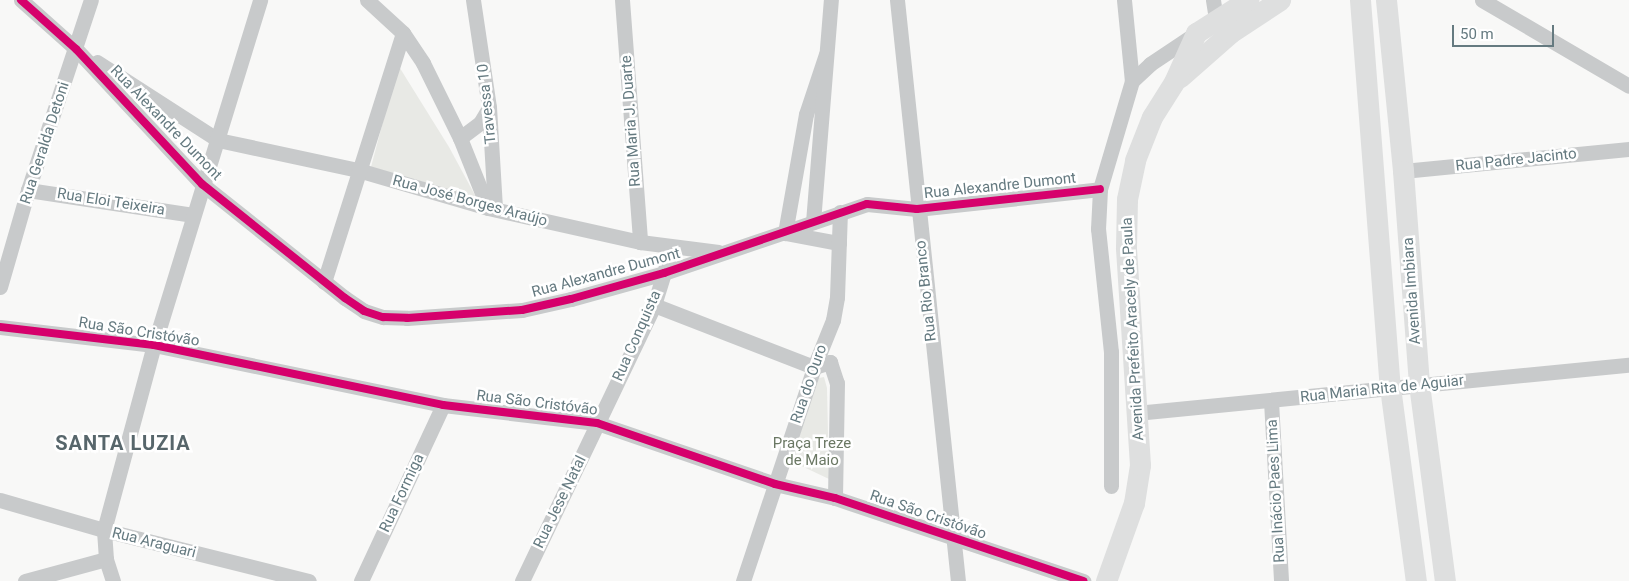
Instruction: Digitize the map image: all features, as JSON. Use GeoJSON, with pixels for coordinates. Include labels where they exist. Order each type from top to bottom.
{"type":"FeatureCollection","features":[{"type":"Feature","properties":{"kind":"main road"},"geometry":{"type":"LineString","coordinates":[[1196,33],[1215,9],[1248,0]]}},
{"type":"Feature","properties":{"kind":"main road","name":"Avenida Prefeito Aracely de Paula"},"geometry":{"type":"LineString","coordinates":[[1174,82],[1230,33],[1280,0]]}},
{"type":"Feature","properties":{"kind":"main road","name":"Avenida Imbiara"},"geometry":{"type":"LineString","coordinates":[[1360,0],[1390,387],[1416,581]]}},
{"type":"Feature","properties":{"kind":"main road","name":"Avenida Imbiara"},"geometry":{"type":"LineString","coordinates":[[1386,0],[1403,171],[1419,384],[1445,581]]}},
{"type":"Feature","properties":{"kind":"main road","name":"Avenida Prefeito Aracely de Paula"},"geometry":{"type":"LineString","coordinates":[[1106,581],[1134,503],[1140,465],[1126,247],[1127,199],[1135,160],[1152,117],[1174,82],[1196,33]]}},
{"type":"Feature","properties":{"kind":"street","name":"Rua Alexandre Dumont"},"geometry":{"type":"LineString","coordinates":[[21,0],[76,49],[202,184],[324,282],[364,311],[384,317],[407,318],[522,310],[664,272],[867,204],[917,208],[1100,189]]}},
{"type":"Feature","properties":{"kind":"street","name":"Rua Geralda Detoni"},"geometry":{"type":"LineString","coordinates":[[0,288],[28,190],[91,0]]}},
{"type":"Feature","properties":{"kind":"street"},"geometry":{"type":"LineString","coordinates":[[113,581],[106,559],[104,530],[154,345],[260,0]]}},
{"type":"Feature","properties":{"kind":"street"},"geometry":{"type":"LineString","coordinates":[[367,0],[403,32],[423,63],[460,138],[491,208]]}},
{"type":"Feature","properties":{"kind":"street","name":"Travessa 10"},"geometry":{"type":"LineString","coordinates":[[473,0],[489,108],[491,208]]}},
{"type":"Feature","properties":{"kind":"street","name":"Rua Maria J. Duarte"},"geometry":{"type":"LineString","coordinates":[[622,0],[640,242]]}},
{"type":"Feature","properties":{"kind":"street"},"geometry":{"type":"LineString","coordinates":[[813,222],[826,90],[826,54],[831,0]]}},
{"type":"Feature","properties":{"kind":"street","name":"Rua Rio Branco"},"geometry":{"type":"LineString","coordinates":[[897,0],[917,208],[958,581]]}},
{"type":"Feature","properties":{"kind":"street"},"geometry":{"type":"LineString","coordinates":[[1124,0],[1132,81]]}},
{"type":"Feature","properties":{"kind":"street"},"geometry":{"type":"LineString","coordinates":[[1482,0],[1629,86]]}},
{"type":"Feature","properties":{"kind":"street"},"geometry":{"type":"LineString","coordinates":[[324,282],[403,32]]}},
{"type":"Feature","properties":{"kind":"street"},"geometry":{"type":"LineString","coordinates":[[1132,81],[1150,64],[1196,33]]}},
{"type":"Feature","properties":{"kind":"street"},"geometry":{"type":"LineString","coordinates":[[76,49],[218,140]]}},
{"type":"Feature","properties":{"kind":"street"},"geometry":{"type":"LineString","coordinates":[[826,54],[806,114],[785,233],[839,243]]}},
{"type":"Feature","properties":{"kind":"street","name":"Avenida Prefeito Aracely de Paula"},"geometry":{"type":"LineString","coordinates":[[1111,486],[1110,352],[1098,229],[1100,189],[1132,81]]}},
{"type":"Feature","properties":{"kind":"street"},"geometry":{"type":"LineString","coordinates":[[460,138],[480,123],[489,108]]}},
{"type":"Feature","properties":{"kind":"street","name":"Rua José Borges Araújo"},"geometry":{"type":"LineString","coordinates":[[218,140],[358,170],[491,208],[640,242],[724,253]]}},
{"type":"Feature","properties":{"kind":"street","name":"Rua Padre Jacinto"},"geometry":{"type":"LineString","coordinates":[[1403,171],[1629,149]]}},
{"type":"Feature","properties":{"kind":"street","name":"Rua Eloi Teixeira"},"geometry":{"type":"LineString","coordinates":[[28,190],[194,215]]}},
{"type":"Feature","properties":{"kind":"street","name":"Rua do Ouro"},"geometry":{"type":"LineString","coordinates":[[743,581],[814,368],[833,320],[840,212]]}},
{"type":"Feature","properties":{"kind":"street","name":"Rua Conquista"},"geometry":{"type":"LineString","coordinates":[[597,423],[654,305],[672,247]]}},
{"type":"Feature","properties":{"kind":"street"},"geometry":{"type":"LineString","coordinates":[[654,305],[814,368],[830,362],[837,383],[835,498]]}},
{"type":"Feature","properties":{"kind":"street","name":"Rua São Cristóvão"},"geometry":{"type":"LineString","coordinates":[[0,326],[154,345],[443,405],[597,423],[775,484],[835,498],[1083,581]]}},
{"type":"Feature","properties":{"kind":"street","name":"Rua Maria Rita de Aguiar"},"geometry":{"type":"LineString","coordinates":[[1136,413],[1629,364]]}},
{"type":"Feature","properties":{"kind":"street","name":"Rua Inácio Paes Lima"},"geometry":{"type":"LineString","coordinates":[[1271,401],[1281,581]]}},
{"type":"Feature","properties":{"kind":"street","name":"Rua Formiga"},"geometry":{"type":"LineString","coordinates":[[361,581],[443,405]]}},
{"type":"Feature","properties":{"kind":"street","name":"Rua Jese Natal"},"geometry":{"type":"LineString","coordinates":[[522,581],[597,423]]}},
{"type":"Feature","properties":{"kind":"street","name":"Rua Araguari"},"geometry":{"type":"LineString","coordinates":[[0,500],[104,530],[309,581]]}},
{"type":"Feature","properties":{"kind":"street"},"geometry":{"type":"LineString","coordinates":[[25,581],[106,559]]}},
{"type":"Feature","properties":{"kind":"green space"},"geometry":{"type":"Polygon","coordinates":[[[398,65],[449,147],[476,197],[371,167],[398,65]]]}},
{"type":"Feature","properties":{"kind":"green space","name":"Praça Treze de Maio"},"geometry":{"type":"Polygon","coordinates":[[[824,377],[827,388],[829,479],[791,461],[819,378],[824,377]]]}},
{"type":"Feature","properties":{"kind":"cycle path"},"geometry":{"type":"LineString","coordinates":[[21,0],[76,49],[202,184],[345,298],[364,311],[383,317],[407,318],[522,310],[571,299],[664,273],[867,204],[917,209],[1100,189]]}},
{"type":"Feature","properties":{"kind":"cycle path"},"geometry":{"type":"LineString","coordinates":[[0,327],[154,345],[443,405],[597,423],[775,484],[835,498],[1083,581]]}},
{"type":"Feature","properties":{"kind":"district","name":"SANTA LUZIA"},"geometry":{"type":"Point","coordinates":[123,443]}}]}
